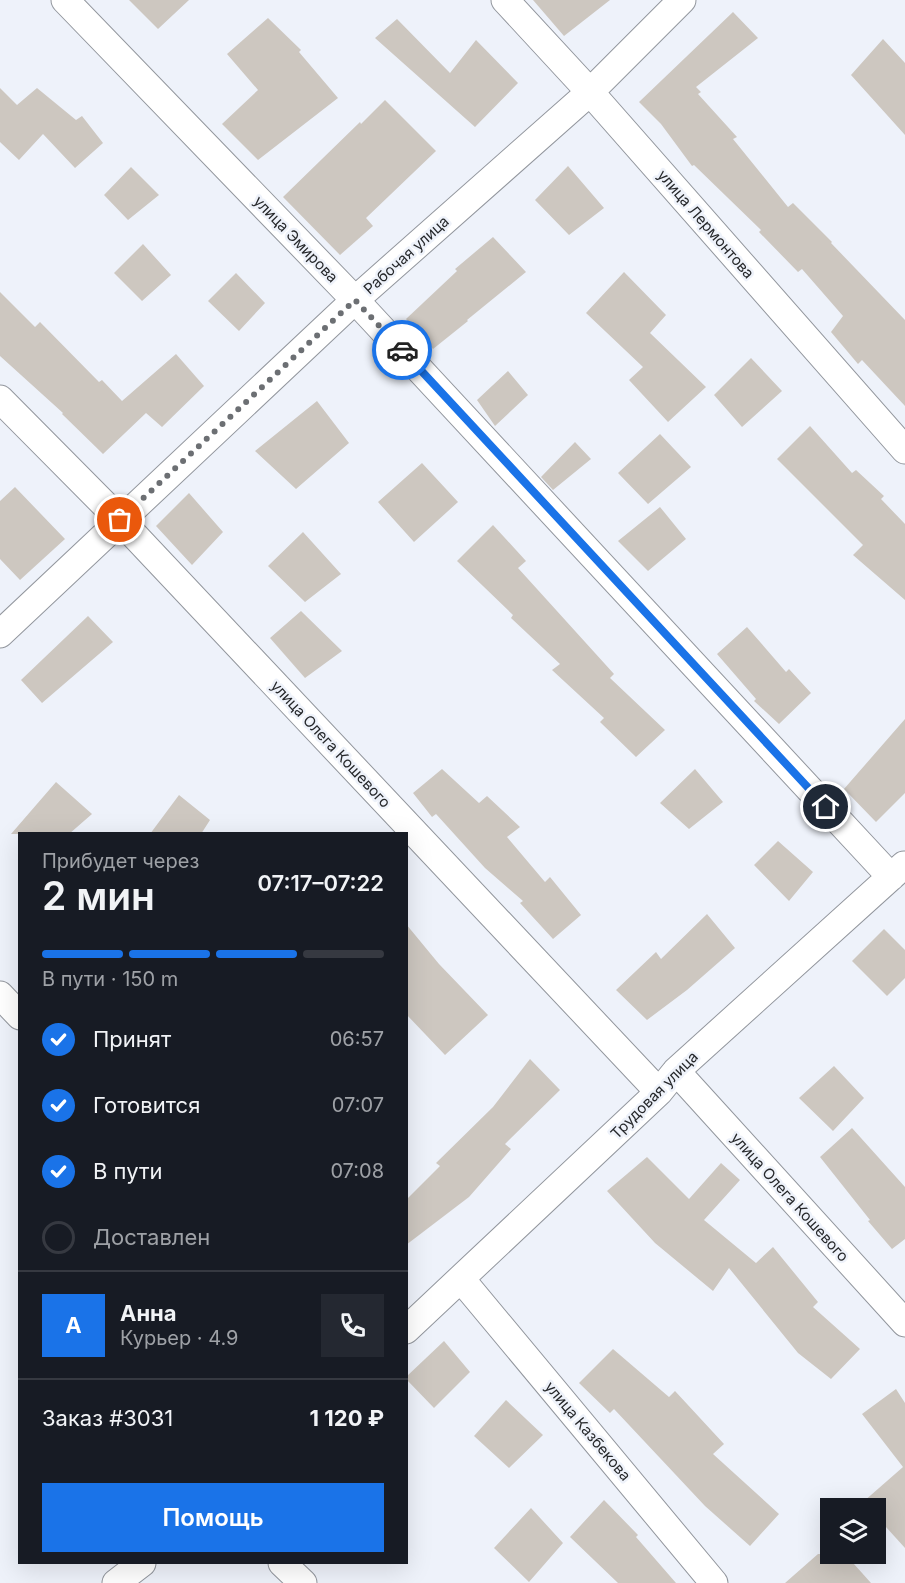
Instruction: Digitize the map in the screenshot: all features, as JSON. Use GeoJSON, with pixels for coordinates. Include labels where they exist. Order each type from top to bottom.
{"type":"FeatureCollection","features":[{"type":"Feature","properties":{"kind":"street","name":"улица Эмирова"},"geometry":{"type":"LineString","coordinates":[[65,0],[355,300],[898,871]]}},
{"type":"Feature","properties":{"kind":"street","name":"улица Лермонтова"},"geometry":{"type":"LineString","coordinates":[[505,0],[590,92],[905,450]]}},
{"type":"Feature","properties":{"kind":"street","name":"Рабочая улица"},"geometry":{"type":"LineString","coordinates":[[0,634],[355,300],[590,92],[682,0]]}},
{"type":"Feature","properties":{"kind":"street","name":"улица Олега Кошевого"},"geometry":{"type":"LineString","coordinates":[[0,399],[120,520],[659,1092]]}},
{"type":"Feature","properties":{"kind":"street","name":"Трудовая улица"},"geometry":{"type":"LineString","coordinates":[[408,1328],[659,1092],[676,1071],[898,871]]}},
{"type":"Feature","properties":{"kind":"street"},"geometry":{"type":"LineString","coordinates":[[0,996],[18,1014]]}},
{"type":"Feature","properties":{"kind":"street","name":"улица Олега Кошевого"},"geometry":{"type":"LineString","coordinates":[[676,1071],[905,1323]]}},
{"type":"Feature","properties":{"kind":"street","name":"улица Казбекова"},"geometry":{"type":"LineString","coordinates":[[461,1279],[714,1583]]}},
{"type":"Feature","properties":{"kind":"street"},"geometry":{"type":"LineString","coordinates":[[116,1583],[141,1564]]}},
{"type":"Feature","properties":{"kind":"street"},"geometry":{"type":"LineString","coordinates":[[283,1564],[303,1583]]}},
{"type":"Feature","properties":{"kind":"building"},"geometry":{"type":"Polygon","coordinates":[[[129,0],[189,0],[158,29],[129,0]]]}},
{"type":"Feature","properties":{"kind":"building"},"geometry":{"type":"Polygon","coordinates":[[[533,0],[610,0],[564,36],[533,0]]]}},
{"type":"Feature","properties":{"kind":"building"},"geometry":{"type":"Polygon","coordinates":[[[733,12],[758,38],[696,87],[701,92],[698,94],[737,137],[733,139],[788,207],[793,203],[905,320],[905,406],[862,360],[858,364],[831,332],[843,316],[802,269],[798,272],[759,232],[761,230],[694,165],[692,166],[661,124],[639,102],[733,12]]]}},
{"type":"Feature","properties":{"kind":"building"},"geometry":{"type":"Polygon","coordinates":[[[268,18],[301,50],[299,52],[338,98],[258,160],[222,124],[258,90],[227,54],[268,18]]]}},
{"type":"Feature","properties":{"kind":"building"},"geometry":{"type":"Polygon","coordinates":[[[397,19],[450,73],[476,40],[518,83],[475,127],[375,38],[397,19]]]}},
{"type":"Feature","properties":{"kind":"building"},"geometry":{"type":"Polygon","coordinates":[[[883,39],[905,63],[905,135],[851,75],[883,39]]]}},
{"type":"Feature","properties":{"kind":"building"},"geometry":{"type":"Polygon","coordinates":[[[0,88],[17,105],[37,88],[76,120],[82,116],[103,143],[75,168],[43,134],[19,160],[0,142],[0,88]]]}},
{"type":"Feature","properties":{"kind":"building"},"geometry":{"type":"Polygon","coordinates":[[[385,100],[436,151],[366,218],[373,226],[340,255],[283,197],[385,100]]]}},
{"type":"Feature","properties":{"kind":"building"},"geometry":{"type":"Polygon","coordinates":[[[568,166],[604,208],[569,235],[535,200],[568,166]]]}},
{"type":"Feature","properties":{"kind":"building"},"geometry":{"type":"Polygon","coordinates":[[[131,167],[159,195],[128,220],[104,195],[131,167]]]}},
{"type":"Feature","properties":{"kind":"building"},"geometry":{"type":"Polygon","coordinates":[[[493,237],[526,272],[433,349],[406,319],[457,271],[455,269],[493,237]]]}},
{"type":"Feature","properties":{"kind":"building"},"geometry":{"type":"Polygon","coordinates":[[[143,244],[171,275],[142,301],[114,273],[143,244]]]}},
{"type":"Feature","properties":{"kind":"building"},"geometry":{"type":"Polygon","coordinates":[[[624,272],[666,315],[650,333],[706,387],[668,422],[629,380],[643,367],[586,313],[624,272]]]}},
{"type":"Feature","properties":{"kind":"building"},"geometry":{"type":"Polygon","coordinates":[[[236,273],[265,303],[239,331],[208,301],[236,273]]]}},
{"type":"Feature","properties":{"kind":"building"},"geometry":{"type":"Polygon","coordinates":[[[0,292],[35,327],[40,322],[99,382],[102,380],[122,401],[176,354],[204,386],[162,427],[146,413],[103,454],[63,413],[0,356],[0,292]]]}},
{"type":"Feature","properties":{"kind":"building"},"geometry":{"type":"Polygon","coordinates":[[[751,358],[782,391],[742,427],[714,395],[751,358]]]}},
{"type":"Feature","properties":{"kind":"building"},"geometry":{"type":"Polygon","coordinates":[[[508,371],[528,395],[495,426],[477,400],[508,371]]]}},
{"type":"Feature","properties":{"kind":"building"},"geometry":{"type":"Polygon","coordinates":[[[317,401],[349,443],[296,489],[255,451],[317,401]]]}},
{"type":"Feature","properties":{"kind":"building"},"geometry":{"type":"Polygon","coordinates":[[[810,426],[852,473],[856,470],[884,496],[881,499],[905,524],[905,600],[853,555],[863,545],[777,459],[810,426]]]}},
{"type":"Feature","properties":{"kind":"building"},"geometry":{"type":"Polygon","coordinates":[[[660,434],[691,467],[648,504],[618,473],[660,434]]]}},
{"type":"Feature","properties":{"kind":"building"},"geometry":{"type":"Polygon","coordinates":[[[575,442],[591,459],[553,490],[541,477],[575,442]]]}},
{"type":"Feature","properties":{"kind":"building"},"geometry":{"type":"Polygon","coordinates":[[[422,463],[458,502],[414,542],[378,502],[422,463]]]}},
{"type":"Feature","properties":{"kind":"building"},"geometry":{"type":"Polygon","coordinates":[[[15,487],[65,539],[20,580],[0,559],[0,501],[15,487]]]}},
{"type":"Feature","properties":{"kind":"building"},"geometry":{"type":"Polygon","coordinates":[[[189,493],[223,532],[192,565],[156,526],[189,493]]]}},
{"type":"Feature","properties":{"kind":"building"},"geometry":{"type":"Polygon","coordinates":[[[660,507],[686,539],[648,571],[618,541],[660,507]]]}},
{"type":"Feature","properties":{"kind":"building"},"geometry":{"type":"Polygon","coordinates":[[[493,525],[526,561],[518,568],[614,674],[610,678],[665,730],[636,757],[600,722],[604,718],[552,670],[560,664],[511,618],[513,615],[457,561],[493,525]]]}},
{"type":"Feature","properties":{"kind":"building"},"geometry":{"type":"Polygon","coordinates":[[[303,532],[341,574],[305,602],[268,566],[303,532]]]}},
{"type":"Feature","properties":{"kind":"building"},"geometry":{"type":"Polygon","coordinates":[[[301,611],[342,651],[305,678],[270,638],[301,611]]]}},
{"type":"Feature","properties":{"kind":"building"},"geometry":{"type":"Polygon","coordinates":[[[88,616],[113,642],[42,703],[21,680],[88,616]]]}},
{"type":"Feature","properties":{"kind":"building"},"geometry":{"type":"Polygon","coordinates":[[[747,627],[786,672],[789,669],[811,693],[779,724],[754,701],[756,699],[717,654],[747,627]]]}},
{"type":"Feature","properties":{"kind":"building"},"geometry":{"type":"Polygon","coordinates":[[[905,719],[905,793],[876,822],[844,789],[905,719]]]}},
{"type":"Feature","properties":{"kind":"building"},"geometry":{"type":"Polygon","coordinates":[[[442,769],[479,803],[487,796],[520,827],[507,837],[545,882],[550,877],[581,915],[553,939],[520,903],[523,901],[485,868],[436,814],[432,817],[413,793],[442,769]]]}},
{"type":"Feature","properties":{"kind":"building"},"geometry":{"type":"Polygon","coordinates":[[[695,769],[723,802],[689,829],[660,803],[695,769]]]}},
{"type":"Feature","properties":{"kind":"building"},"geometry":{"type":"Polygon","coordinates":[[[56,782],[92,814],[71,832],[11,834],[56,782]]]}},
{"type":"Feature","properties":{"kind":"building"},"geometry":{"type":"Polygon","coordinates":[[[179,795],[210,820],[202,832],[151,832],[179,795]]]}},
{"type":"Feature","properties":{"kind":"building"},"geometry":{"type":"Polygon","coordinates":[[[778,841],[813,872],[789,901],[754,865],[778,841]]]}},
{"type":"Feature","properties":{"kind":"building"},"geometry":{"type":"Polygon","coordinates":[[[707,914],[735,948],[687,990],[647,1020],[616,990],[656,952],[661,959],[707,914]]]}},
{"type":"Feature","properties":{"kind":"building"},"geometry":{"type":"Polygon","coordinates":[[[408,926],[439,964],[488,1015],[445,1055],[408,1016],[408,926]]]}},
{"type":"Feature","properties":{"kind":"building"},"geometry":{"type":"Polygon","coordinates":[[[884,929],[905,950],[905,978],[887,996],[852,961],[884,929]]]}},
{"type":"Feature","properties":{"kind":"building"},"geometry":{"type":"Polygon","coordinates":[[[530,1059],[560,1090],[505,1144],[511,1149],[469,1197],[408,1243],[408,1198],[440,1166],[436,1163],[493,1107],[530,1059]]]}},
{"type":"Feature","properties":{"kind":"building"},"geometry":{"type":"Polygon","coordinates":[[[834,1066],[864,1098],[833,1131],[799,1098],[834,1066]]]}},
{"type":"Feature","properties":{"kind":"building"},"geometry":{"type":"Polygon","coordinates":[[[852,1128],[905,1187],[905,1239],[892,1249],[820,1157],[852,1128]]]}},
{"type":"Feature","properties":{"kind":"building"},"geometry":{"type":"Polygon","coordinates":[[[647,1157],[689,1199],[721,1163],[740,1180],[704,1220],[756,1263],[773,1247],[818,1302],[813,1307],[860,1349],[831,1379],[798,1353],[729,1268],[713,1291],[655,1243],[607,1191],[647,1157]]]}},
{"type":"Feature","properties":{"kind":"building"},"geometry":{"type":"Polygon","coordinates":[[[444,1341],[470,1372],[434,1408],[408,1381],[408,1375],[444,1341]]]}},
{"type":"Feature","properties":{"kind":"building"},"geometry":{"type":"Polygon","coordinates":[[[613,1349],[669,1397],[675,1391],[724,1444],[713,1454],[779,1514],[750,1546],[705,1506],[614,1409],[610,1413],[579,1383],[613,1349]]]}},
{"type":"Feature","properties":{"kind":"building"},"geometry":{"type":"Polygon","coordinates":[[[896,1389],[905,1403],[905,1548],[886,1527],[886,1498],[868,1498],[903,1467],[862,1414],[896,1389]]]}},
{"type":"Feature","properties":{"kind":"building"},"geometry":{"type":"Polygon","coordinates":[[[506,1400],[543,1435],[509,1468],[474,1436],[506,1400]]]}},
{"type":"Feature","properties":{"kind":"building"},"geometry":{"type":"Polygon","coordinates":[[[604,1500],[638,1535],[636,1537],[676,1583],[618,1583],[570,1537],[604,1500]]]}},
{"type":"Feature","properties":{"kind":"building"},"geometry":{"type":"Polygon","coordinates":[[[531,1508],[563,1543],[529,1582],[494,1548],[531,1508]]]}},
{"type":"Feature","properties":{"kind":"building"},"geometry":{"type":"Polygon","coordinates":[[[820,1554],[820,1564],[854,1564],[871,1583],[785,1583],[820,1554]]]}},
{"type":"Feature","properties":{"kind":"way so far"},"geometry":{"type":"LineString","coordinates":[[120,520],[355,300],[402,350]]}},
{"type":"Feature","properties":{"kind":"route"},"geometry":{"type":"LineString","coordinates":[[402,350],[826,807]]}}]}
